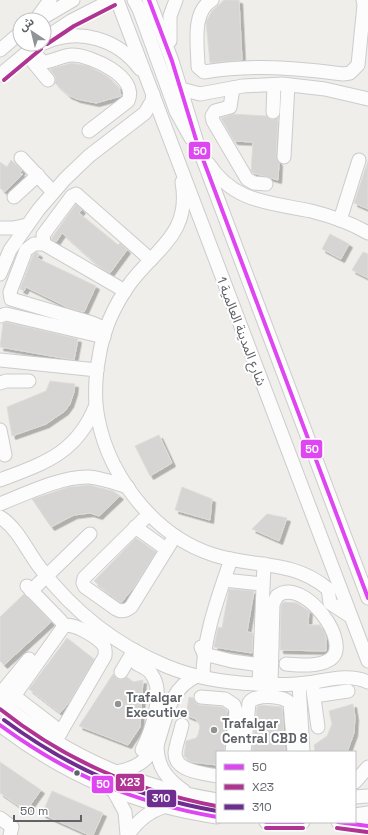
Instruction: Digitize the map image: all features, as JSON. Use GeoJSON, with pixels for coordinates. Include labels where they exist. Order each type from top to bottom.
{"type":"FeatureCollection","features":[{"type":"Feature","properties":{"kind":"street"},"geometry":{"type":"LineString","coordinates":[[42,12],[50,0]]}},
{"type":"Feature","properties":{"kind":"street"},"geometry":{"type":"LineString","coordinates":[[52,12],[73,0]]}},
{"type":"Feature","properties":{"kind":"street"},"geometry":{"type":"LineString","coordinates":[[52,34],[71,21],[112,0]]}},
{"type":"Feature","properties":{"kind":"street","name":"شارع المدينة العالمية 1"},"geometry":{"type":"LineString","coordinates":[[117,0],[368,661]]}},
{"type":"Feature","properties":{"kind":"street"},"geometry":{"type":"LineString","coordinates":[[134,0],[139,9],[180,121],[198,146],[211,168],[238,193],[262,202],[312,211],[340,220],[368,233]]}},
{"type":"Feature","properties":{"kind":"street","name":"شارع المدينة العالمية 1"},"geometry":{"type":"LineString","coordinates":[[149,0],[182,89],[198,146],[368,598]]}},
{"type":"Feature","properties":{"kind":"street"},"geometry":{"type":"LineString","coordinates":[[172,61],[169,24],[170,16],[176,0]]}},
{"type":"Feature","properties":{"kind":"street"},"geometry":{"type":"LineString","coordinates":[[212,0],[202,8],[199,19],[198,67],[200,70],[204,72],[251,66],[282,67],[343,74],[354,71],[358,65],[364,5],[363,0]]}},
{"type":"Feature","properties":{"kind":"street"},"geometry":{"type":"LineString","coordinates":[[52,42],[70,36],[84,36],[100,40],[112,45],[126,55],[147,80]]}},
{"type":"Feature","properties":{"kind":"street"},"geometry":{"type":"LineString","coordinates":[[0,50],[12,40]]}},
{"type":"Feature","properties":{"kind":"street"},"geometry":{"type":"LineString","coordinates":[[0,75],[30,52]]}},
{"type":"Feature","properties":{"kind":"street"},"geometry":{"type":"LineString","coordinates":[[38,52],[48,80]]}},
{"type":"Feature","properties":{"kind":"street"},"geometry":{"type":"LineString","coordinates":[[38,52],[42,62],[64,55],[78,55],[91,58],[112,69],[124,81],[129,91],[128,101],[92,129],[106,142]]}},
{"type":"Feature","properties":{"kind":"street"},"geometry":{"type":"LineString","coordinates":[[282,67],[281,85],[284,157]]}},
{"type":"Feature","properties":{"kind":"street"},"geometry":{"type":"LineString","coordinates":[[273,112],[281,85]]}},
{"type":"Feature","properties":{"kind":"street"},"geometry":{"type":"LineString","coordinates":[[182,89],[200,94],[233,88],[281,85],[311,87],[355,95],[368,99]]}},
{"type":"Feature","properties":{"kind":"street"},"geometry":{"type":"LineString","coordinates":[[233,88],[230,107],[215,111],[212,116],[213,121],[247,179],[254,183],[266,184]]}},
{"type":"Feature","properties":{"kind":"street"},"geometry":{"type":"LineString","coordinates":[[355,95],[368,90]]}},
{"type":"Feature","properties":{"kind":"street"},"geometry":{"type":"LineString","coordinates":[[0,274],[10,250],[27,225],[54,191],[77,167],[106,142],[145,113],[152,101],[153,94]]}},
{"type":"Feature","properties":{"kind":"street"},"geometry":{"type":"LineString","coordinates":[[21,158],[54,191]]}},
{"type":"Feature","properties":{"kind":"street"},"geometry":{"type":"LineString","coordinates":[[340,220],[359,160]]}},
{"type":"Feature","properties":{"kind":"street"},"geometry":{"type":"LineString","coordinates":[[179,162],[183,187],[181,213],[171,237],[125,291],[104,335],[97,371],[96,405],[109,453],[128,487],[147,512],[177,537],[212,554],[231,559],[284,567],[308,575],[328,589],[330,603],[350,616]]}},
{"type":"Feature","properties":{"kind":"street"},"geometry":{"type":"LineString","coordinates":[[14,198],[38,175]]}},
{"type":"Feature","properties":{"kind":"street"},"geometry":{"type":"LineString","coordinates":[[44,244],[43,235],[72,196],[76,194],[151,260]]}},
{"type":"Feature","properties":{"kind":"street"},"geometry":{"type":"LineString","coordinates":[[10,250],[0,229],[27,225]]}},
{"type":"Feature","properties":{"kind":"street"},"geometry":{"type":"LineString","coordinates":[[104,335],[16,302],[10,297],[10,292],[26,250],[34,244],[44,244],[125,291]]}},
{"type":"Feature","properties":{"kind":"street"},"geometry":{"type":"LineString","coordinates":[[0,316],[6,314],[81,327]]}},
{"type":"Feature","properties":{"kind":"street"},"geometry":{"type":"LineString","coordinates":[[0,360],[97,371]]}},
{"type":"Feature","properties":{"kind":"street"},"geometry":{"type":"LineString","coordinates":[[73,370],[97,371]]}},
{"type":"Feature","properties":{"kind":"street"},"geometry":{"type":"LineString","coordinates":[[0,383],[6,381],[29,381]]}},
{"type":"Feature","properties":{"kind":"street"},"geometry":{"type":"LineString","coordinates":[[0,480],[51,460],[63,452],[83,431],[96,405]]}},
{"type":"Feature","properties":{"kind":"street"},"geometry":{"type":"LineString","coordinates":[[0,430],[6,455]]}},
{"type":"Feature","properties":{"kind":"street"},"geometry":{"type":"LineString","coordinates":[[0,504],[72,478],[87,477],[102,479],[128,487]]}},
{"type":"Feature","properties":{"kind":"street"},"geometry":{"type":"LineString","coordinates":[[147,512],[135,527],[84,578],[83,583],[85,587],[116,609],[126,610],[131,607],[166,549],[177,537]]}},
{"type":"Feature","properties":{"kind":"street"},"geometry":{"type":"LineString","coordinates":[[122,533],[147,512]]}},
{"type":"Feature","properties":{"kind":"street"},"geometry":{"type":"LineString","coordinates":[[0,517],[14,530],[46,576],[69,601],[106,633],[134,650],[167,666],[225,682],[265,685],[303,684],[352,678],[368,682]]}},
{"type":"Feature","properties":{"kind":"street"},"geometry":{"type":"LineString","coordinates":[[135,527],[166,549]]}},
{"type":"Feature","properties":{"kind":"street"},"geometry":{"type":"LineString","coordinates":[[69,601],[58,618],[29,588],[46,576],[90,534]]}},
{"type":"Feature","properties":{"kind":"street"},"geometry":{"type":"LineString","coordinates":[[162,566],[177,537]]}},
{"type":"Feature","properties":{"kind":"street"},"geometry":{"type":"LineString","coordinates":[[200,676],[208,631],[231,559]]}},
{"type":"Feature","properties":{"kind":"street"},"geometry":{"type":"LineString","coordinates":[[264,564],[260,662],[265,685]]}},
{"type":"Feature","properties":{"kind":"street"},"geometry":{"type":"LineString","coordinates":[[224,580],[262,584]]}},
{"type":"Feature","properties":{"kind":"street"},"geometry":{"type":"LineString","coordinates":[[265,685],[273,604],[277,596],[283,592],[299,594],[310,602],[328,622],[335,643],[335,654],[329,660],[291,665],[303,684],[314,696],[318,727]]}},
{"type":"Feature","properties":{"kind":"street"},"geometry":{"type":"LineString","coordinates":[[204,654],[201,643],[210,612]]}},
{"type":"Feature","properties":{"kind":"street"},"geometry":{"type":"LineString","coordinates":[[260,662],[264,650],[265,622]]}},
{"type":"Feature","properties":{"kind":"street"},"geometry":{"type":"LineString","coordinates":[[4,697],[64,626],[73,625],[100,643],[105,649],[105,656],[58,740]]}},
{"type":"Feature","properties":{"kind":"street"},"geometry":{"type":"LineString","coordinates":[[116,772],[132,768],[147,759],[157,745],[162,731],[156,686],[153,676],[146,668],[128,666],[134,650]]}},
{"type":"Feature","properties":{"kind":"street"},"geometry":{"type":"LineString","coordinates":[[204,654],[232,661],[260,662]]}},
{"type":"Feature","properties":{"kind":"street"},"geometry":{"type":"LineString","coordinates":[[4,697],[32,661]]}},
{"type":"Feature","properties":{"kind":"street"},"geometry":{"type":"LineString","coordinates":[[221,699],[232,661]]}},
{"type":"Feature","properties":{"kind":"street"},"geometry":{"type":"LineString","coordinates":[[167,666],[174,678],[175,693]]}},
{"type":"Feature","properties":{"kind":"street"},"geometry":{"type":"LineString","coordinates":[[142,750],[151,732],[159,707],[175,693],[184,682],[200,676]]}},
{"type":"Feature","properties":{"kind":"street"},"geometry":{"type":"LineString","coordinates":[[303,684],[304,751]]}},
{"type":"Feature","properties":{"kind":"street"},"geometry":{"type":"LineString","coordinates":[[314,696],[348,691]]}},
{"type":"Feature","properties":{"kind":"street"},"geometry":{"type":"LineString","coordinates":[[4,697],[58,740],[93,762],[151,785],[216,800]]}},
{"type":"Feature","properties":{"kind":"street"},"geometry":{"type":"LineString","coordinates":[[201,697],[221,699],[232,702],[235,708],[233,751]]}},
{"type":"Feature","properties":{"kind":"street"},"geometry":{"type":"LineString","coordinates":[[244,751],[249,703],[253,698],[284,698],[290,703],[294,751]]}},
{"type":"Feature","properties":{"kind":"street"},"geometry":{"type":"LineString","coordinates":[[58,740],[80,710]]}},
{"type":"Feature","properties":{"kind":"street"},"geometry":{"type":"LineString","coordinates":[[0,725],[60,766],[114,790],[163,807],[216,817]]}},
{"type":"Feature","properties":{"kind":"street"},"geometry":{"type":"LineString","coordinates":[[162,731],[181,730],[175,755],[180,765],[191,771],[216,776]]}},
{"type":"Feature","properties":{"kind":"street"},"geometry":{"type":"LineString","coordinates":[[233,751],[237,733]]}},
{"type":"Feature","properties":{"kind":"street"},"geometry":{"type":"LineString","coordinates":[[157,745],[158,761],[165,775],[189,794]]}},
{"type":"Feature","properties":{"kind":"street"},"geometry":{"type":"LineString","coordinates":[[356,781],[368,767]]}},
{"type":"Feature","properties":{"kind":"street"},"geometry":{"type":"LineString","coordinates":[[114,790],[125,812],[128,835]]}},
{"type":"Feature","properties":{"kind":"street"},"geometry":{"type":"LineString","coordinates":[[356,797],[368,796]]}},
{"type":"Feature","properties":{"kind":"street"},"geometry":{"type":"LineString","coordinates":[[128,835],[145,816],[163,807]]}},
{"type":"Feature","properties":{"kind":"street"},"geometry":{"type":"LineString","coordinates":[[356,815],[368,813]]}},
{"type":"Feature","properties":{"kind":"street"},"geometry":{"type":"LineString","coordinates":[[0,818],[12,827],[10,835]]}},
{"type":"Feature","properties":{"kind":"street"},"geometry":{"type":"LineString","coordinates":[[346,823],[368,826]]}},
{"type":"Feature","properties":{"kind":"building"},"geometry":{"type":"Polygon","coordinates":[[[224,0],[239,0],[242,60],[210,63],[206,22],[212,11],[224,0]]]}},
{"type":"Feature","properties":{"kind":"building"},"geometry":{"type":"Polygon","coordinates":[[[72,63],[88,66],[107,76],[119,88],[121,96],[96,103],[77,99],[68,95],[55,83],[56,78],[50,69],[72,63]]]}},
{"type":"Feature","properties":{"kind":"building"},"geometry":{"type":"Polygon","coordinates":[[[233,114],[266,116],[272,120],[278,118],[276,157],[279,163],[278,180],[253,173],[251,171],[253,142],[234,141],[221,118],[233,114]]]}},
{"type":"Feature","properties":{"kind":"building"},"geometry":{"type":"Polygon","coordinates":[[[11,160],[22,170],[20,173],[23,174],[5,192],[0,188],[0,162],[7,167],[11,160]]]}},
{"type":"Feature","properties":{"kind":"building"},"geometry":{"type":"Polygon","coordinates":[[[368,161],[368,209],[354,203],[368,161]]]}},
{"type":"Feature","properties":{"kind":"building"},"geometry":{"type":"Polygon","coordinates":[[[76,204],[82,210],[79,213],[118,245],[120,243],[127,250],[110,273],[100,267],[62,233],[56,242],[51,239],[76,204]]]}},
{"type":"Feature","properties":{"kind":"building"},"geometry":{"type":"Polygon","coordinates":[[[330,234],[349,244],[341,259],[322,249],[330,234]]]}},
{"type":"Feature","properties":{"kind":"building"},"geometry":{"type":"Polygon","coordinates":[[[36,252],[39,254],[37,258],[96,286],[84,312],[71,309],[26,287],[24,291],[20,289],[33,255],[36,252]]]}},
{"type":"Feature","properties":{"kind":"building"},"geometry":{"type":"Polygon","coordinates":[[[363,252],[368,254],[368,278],[352,270],[363,252]]]}},
{"type":"Feature","properties":{"kind":"building"},"geometry":{"type":"Polygon","coordinates":[[[6,322],[78,339],[74,360],[0,347],[3,323],[6,322]]]}},
{"type":"Feature","properties":{"kind":"building"},"geometry":{"type":"Polygon","coordinates":[[[50,381],[75,384],[70,404],[65,411],[46,424],[12,436],[7,407],[46,391],[50,381]]]}},
{"type":"Feature","properties":{"kind":"building"},"geometry":{"type":"Polygon","coordinates":[[[159,435],[172,463],[150,476],[135,446],[159,435]]]}},
{"type":"Feature","properties":{"kind":"building"},"geometry":{"type":"Polygon","coordinates":[[[89,485],[113,491],[120,496],[99,516],[90,513],[74,515],[51,527],[32,499],[69,487],[89,485]]]}},
{"type":"Feature","properties":{"kind":"building"},"geometry":{"type":"Polygon","coordinates":[[[182,487],[212,499],[210,520],[175,510],[182,487]]]}},
{"type":"Feature","properties":{"kind":"building"},"geometry":{"type":"Polygon","coordinates":[[[267,514],[287,518],[279,541],[252,529],[267,514]]]}},
{"type":"Feature","properties":{"kind":"building"},"geometry":{"type":"Polygon","coordinates":[[[136,538],[156,552],[134,587],[121,603],[94,581],[136,538]]]}},
{"type":"Feature","properties":{"kind":"building"},"geometry":{"type":"Polygon","coordinates":[[[229,589],[254,591],[247,632],[253,633],[252,653],[214,647],[218,627],[222,628],[229,589]]]}},
{"type":"Feature","properties":{"kind":"building"},"geometry":{"type":"Polygon","coordinates":[[[24,594],[51,622],[4,665],[0,661],[0,617],[24,594]]]}},
{"type":"Feature","properties":{"kind":"building"},"geometry":{"type":"Polygon","coordinates":[[[283,602],[297,603],[309,611],[308,625],[320,625],[326,637],[326,651],[280,650],[281,606],[283,602]]]}},
{"type":"Feature","properties":{"kind":"building"},"geometry":{"type":"Polygon","coordinates":[[[67,638],[94,659],[70,701],[60,713],[29,689],[67,638]]]}},
{"type":"Feature","properties":{"kind":"building","name":"Trafalgar Executive"},"geometry":{"type":"Polygon","coordinates":[[[113,674],[117,679],[121,680],[127,677],[133,682],[143,680],[140,727],[128,745],[79,726],[113,674]]]}},
{"type":"Feature","properties":{"kind":"building","name":"Trafalgar Central CBD 8"},"geometry":{"type":"Polygon","coordinates":[[[189,697],[193,698],[196,703],[200,705],[222,707],[227,710],[224,751],[216,751],[216,765],[191,762],[184,756],[186,741],[196,738],[200,726],[196,719],[186,715],[189,697]]]}},
{"type":"Feature","properties":{"kind":"building"},"geometry":{"type":"Polygon","coordinates":[[[353,704],[355,717],[354,733],[347,751],[315,751],[314,745],[327,736],[332,724],[329,711],[353,704]]]}},
{"type":"Feature","properties":{"kind":"building"},"geometry":{"type":"Polygon","coordinates":[[[261,705],[282,707],[285,751],[252,751],[257,707],[261,705]]]}},
{"type":"Feature","properties":{"kind":"building"},"geometry":{"type":"Polygon","coordinates":[[[0,762],[41,790],[26,811],[0,793],[0,762]]]}},
{"type":"Feature","properties":{"kind":"building"},"geometry":{"type":"Polygon","coordinates":[[[52,791],[103,813],[93,835],[89,835],[42,814],[52,791]]]}},
{"type":"Feature","properties":{"kind":"transit line","name":"50"},"geometry":{"type":"LineString","coordinates":[[149,0],[172,61],[198,146],[368,598]]}},
{"type":"Feature","properties":{"kind":"transit line","name":"X23"},"geometry":{"type":"LineString","coordinates":[[52,41],[74,26],[115,5]]}},
{"type":"Feature","properties":{"kind":"transit line","name":"X23"},"geometry":{"type":"LineString","coordinates":[[4,80],[37,52]]}},
{"type":"Feature","properties":{"kind":"transit line","name":"X23"},"geometry":{"type":"LineString","coordinates":[[0,709],[50,744],[102,771],[157,791],[216,806]]}},
{"type":"Feature","properties":{"kind":"transit line","name":"310"},"geometry":{"type":"LineString","coordinates":[[4,720],[29,738],[54,753],[104,779],[158,797],[216,811]]}},
{"type":"Feature","properties":{"kind":"transit line","name":"50"},"geometry":{"type":"LineString","coordinates":[[0,725],[51,759],[77,773],[129,795],[186,811],[216,817]]}},
{"type":"Feature","properties":{"kind":"transit line","name":"50"},"geometry":{"type":"LineString","coordinates":[[346,823],[368,826]]}},
{"type":"Feature","properties":{"kind":"transit line","name":"X23"},"geometry":{"type":"LineString","coordinates":[[266,828],[303,828]]}},
{"type":"Feature","properties":{"kind":"transit line","name":"X23"},"geometry":{"type":"LineString","coordinates":[[337,828],[367,832]]}},
{"type":"Feature","properties":{"kind":"place","name":"Trafalgar Executive"},"geometry":{"type":"Point","coordinates":[118,704]}},
{"type":"Feature","properties":{"kind":"place","name":"Trafalgar Central CBD 8"},"geometry":{"type":"Point","coordinates":[214,730]}}]}
